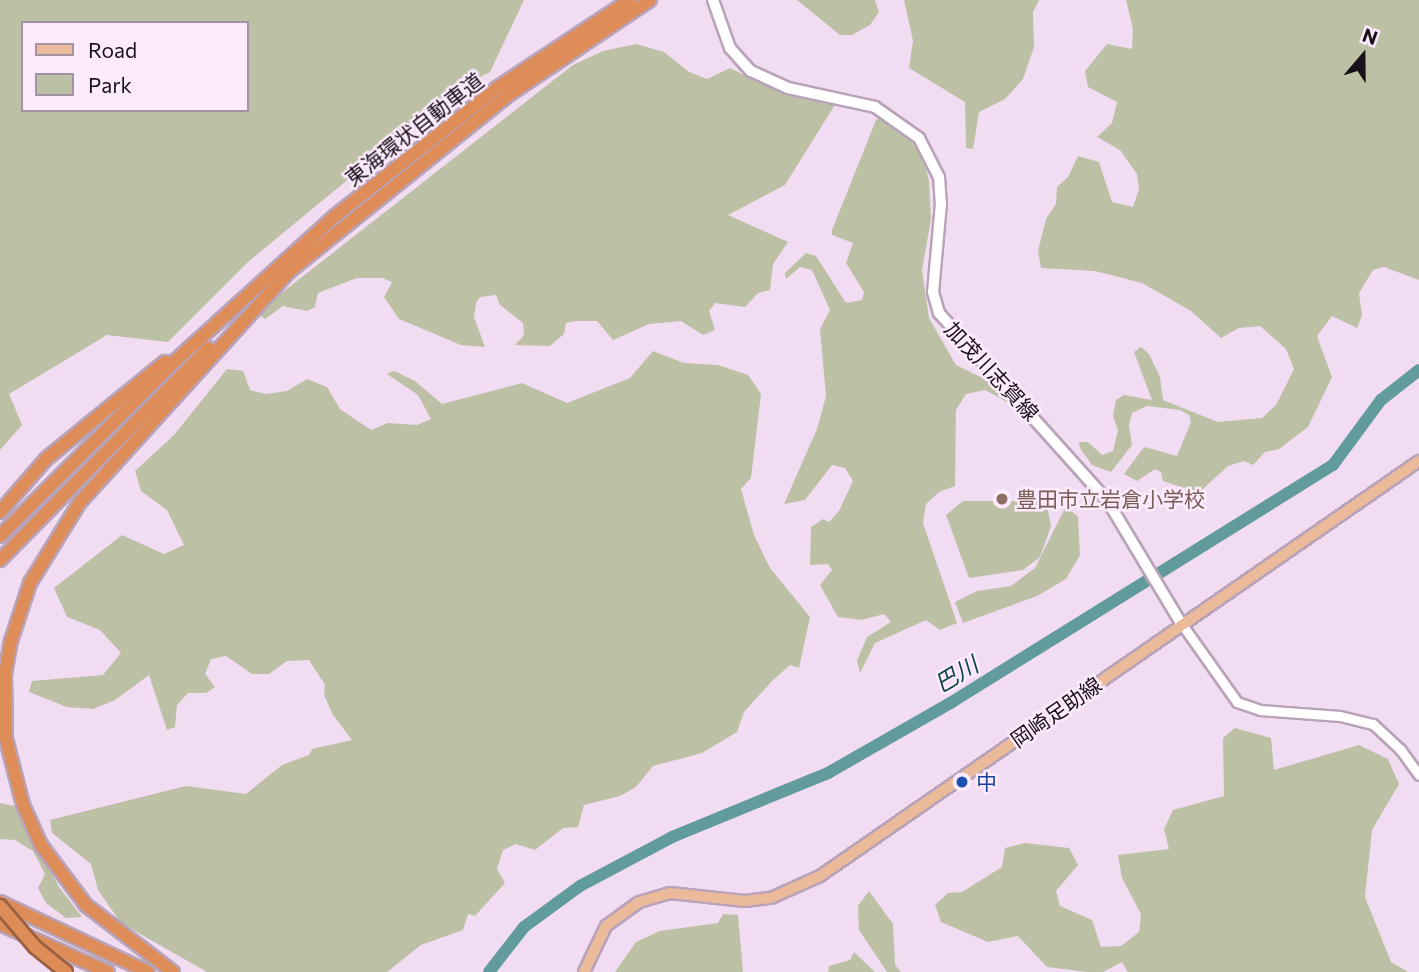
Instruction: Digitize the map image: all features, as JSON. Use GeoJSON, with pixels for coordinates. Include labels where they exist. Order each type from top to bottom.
{"type":"FeatureCollection","features":[{"type":"Feature","properties":{"kind":"highway","name":"東海環状自動車道"},"geometry":{"type":"LineString","coordinates":[[236,304],[335,216],[630,0]]}},
{"type":"Feature","properties":{"kind":"highway","name":"東海環状自動車道"},"geometry":{"type":"LineString","coordinates":[[293,267],[502,92],[650,0]]}},
{"type":"Feature","properties":{"kind":"highway"},"geometry":{"type":"LineString","coordinates":[[0,560],[166,388],[293,267]]}},
{"type":"Feature","properties":{"kind":"highway"},"geometry":{"type":"LineString","coordinates":[[173,972],[117,933],[86,905],[41,845],[23,805],[6,739],[5,674],[10,641],[30,583],[58,531],[112,463],[293,267]]}},
{"type":"Feature","properties":{"kind":"highway"},"geometry":{"type":"LineString","coordinates":[[0,512],[46,459],[207,323],[236,304]]}},
{"type":"Feature","properties":{"kind":"highway"},"geometry":{"type":"LineString","coordinates":[[0,536],[236,304]]}},
{"type":"Feature","properties":{"kind":"highway"},"geometry":{"type":"LineString","coordinates":[[0,904],[45,922],[148,972]]}},
{"type":"Feature","properties":{"kind":"highway"},"geometry":{"type":"LineString","coordinates":[[0,904],[35,947],[66,972]]}},
{"type":"Feature","properties":{"kind":"highway"},"geometry":{"type":"LineString","coordinates":[[0,924],[108,972]]}},
{"type":"Feature","properties":{"kind":"main road","name":"加茂川志賀線"},"geometry":{"type":"LineString","coordinates":[[713,0],[730,48],[751,71],[788,88],[875,107],[919,138],[939,177],[941,203],[933,292],[939,313],[1087,474],[1134,544],[1181,623]]}},
{"type":"Feature","properties":{"kind":"main road","name":"岡崎足助線"},"geometry":{"type":"LineString","coordinates":[[584,972],[606,926],[639,902],[670,893],[746,901],[771,898],[820,876],[1181,623],[1419,461]]}},
{"type":"Feature","properties":{"kind":"street"},"geometry":{"type":"LineString","coordinates":[[1181,623],[1237,702],[1261,710],[1340,716],[1373,724],[1400,748],[1419,775]]}},
{"type":"Feature","properties":{"kind":"green space"},"geometry":{"type":"Polygon","coordinates":[[[0,0],[524,0],[490,72],[460,87],[248,262],[168,342],[107,335],[9,394],[22,425],[0,450],[0,0]]]}},
{"type":"Feature","properties":{"kind":"green space"},"geometry":{"type":"Polygon","coordinates":[[[797,0],[875,0],[879,12],[870,25],[852,35],[840,35],[797,0]]]}},
{"type":"Feature","properties":{"kind":"green space"},"geometry":{"type":"Polygon","coordinates":[[[904,0],[1039,0],[1033,12],[1034,47],[1023,79],[1005,99],[979,112],[973,149],[966,148],[965,102],[909,68],[913,41],[904,0]]]}},
{"type":"Feature","properties":{"kind":"green space"},"geometry":{"type":"Polygon","coordinates":[[[1126,0],[1419,0],[1419,280],[1384,267],[1373,270],[1359,293],[1362,315],[1357,328],[1332,316],[1317,336],[1332,377],[1308,427],[1279,449],[1265,452],[1253,465],[1244,461],[1228,466],[1194,497],[1184,488],[1163,481],[1161,472],[1155,469],[1137,481],[1124,474],[1144,447],[1177,456],[1191,422],[1189,415],[1180,410],[1147,406],[1132,413],[1129,426],[1132,445],[1111,472],[1092,465],[1080,448],[1079,442],[1088,442],[1102,455],[1113,451],[1118,430],[1113,416],[1116,400],[1124,395],[1152,400],[1134,352],[1141,347],[1149,354],[1160,377],[1163,400],[1218,422],[1262,418],[1276,405],[1294,369],[1286,349],[1260,326],[1239,328],[1221,338],[1191,311],[1142,283],[1095,271],[1041,268],[1038,251],[1046,219],[1056,204],[1057,187],[1068,177],[1078,156],[1099,162],[1112,202],[1133,207],[1139,189],[1137,174],[1120,150],[1097,137],[1112,123],[1117,102],[1088,87],[1085,71],[1107,44],[1132,49],[1133,29],[1126,0]]]}},
{"type":"Feature","properties":{"kind":"green space"},"geometry":{"type":"Polygon","coordinates":[[[636,44],[664,52],[689,72],[707,79],[730,68],[748,77],[836,103],[785,185],[728,215],[788,242],[773,264],[770,290],[758,293],[745,307],[715,303],[709,311],[715,330],[703,335],[681,321],[649,324],[613,340],[597,321],[576,321],[566,323],[564,334],[550,346],[515,345],[524,335],[523,323],[500,305],[496,295],[480,297],[476,303],[474,317],[485,347],[461,345],[399,319],[384,297],[392,282],[382,278],[357,278],[318,293],[315,307],[307,311],[283,306],[265,319],[256,313],[573,65],[603,51],[636,44]]]}},
{"type":"Feature","properties":{"kind":"green space"},"geometry":{"type":"Polygon","coordinates":[[[881,118],[909,139],[923,157],[929,181],[931,219],[922,270],[929,318],[956,365],[1003,388],[1020,405],[1018,408],[985,390],[966,394],[956,410],[955,486],[939,492],[926,504],[923,523],[957,623],[940,630],[926,620],[875,643],[860,673],[857,661],[867,637],[891,622],[884,614],[862,620],[838,617],[820,585],[832,570],[828,564],[810,565],[811,527],[823,519],[829,522],[839,511],[853,481],[845,468],[832,465],[805,500],[784,504],[817,429],[826,396],[820,329],[830,310],[812,270],[800,267],[786,279],[785,273],[806,253],[816,256],[846,303],[862,300],[864,292],[846,263],[853,243],[832,235],[832,230],[876,120],[881,118]]]}},
{"type":"Feature","properties":{"kind":"green space"},"geometry":{"type":"Polygon","coordinates":[[[653,351],[684,363],[718,365],[748,375],[761,394],[751,478],[741,489],[754,535],[770,568],[810,617],[799,668],[790,665],[772,681],[744,712],[737,732],[702,753],[653,766],[636,787],[620,796],[584,805],[578,827],[563,828],[535,850],[516,844],[503,850],[497,869],[505,883],[475,916],[468,914],[463,930],[421,945],[387,972],[207,972],[121,923],[98,890],[91,864],[52,833],[50,820],[186,786],[246,794],[282,765],[309,755],[312,749],[352,740],[333,715],[324,695],[325,685],[309,660],[287,661],[269,674],[252,674],[226,656],[211,659],[205,674],[215,687],[206,693],[188,693],[177,705],[175,727],[167,730],[149,675],[115,700],[93,709],[67,707],[29,692],[32,681],[103,675],[121,653],[100,630],[67,617],[54,588],[122,535],[164,554],[184,545],[167,510],[141,491],[135,471],[174,435],[227,369],[243,371],[250,390],[266,394],[287,391],[307,379],[327,387],[340,409],[371,430],[388,423],[417,425],[431,419],[418,395],[387,374],[394,371],[415,381],[442,404],[522,383],[567,403],[630,378],[653,351]]]}},
{"type":"Feature","properties":{"kind":"green space"},"geometry":{"type":"Polygon","coordinates":[[[963,501],[1046,501],[1051,526],[1040,557],[1023,570],[969,578],[946,515],[963,501]]]}},
{"type":"Feature","properties":{"kind":"green space"},"geometry":{"type":"Polygon","coordinates":[[[1066,506],[1078,517],[1080,555],[1066,579],[1037,596],[963,623],[955,602],[977,591],[1011,586],[1035,568],[1066,506]]]}},
{"type":"Feature","properties":{"kind":"green space"},"geometry":{"type":"Polygon","coordinates":[[[1235,728],[1271,738],[1274,770],[1359,745],[1388,759],[1399,784],[1372,830],[1365,897],[1391,962],[1408,972],[1128,972],[1122,962],[1103,972],[1087,972],[1047,967],[1018,936],[988,942],[941,922],[935,905],[948,893],[962,892],[1002,867],[1005,848],[1025,843],[1069,848],[1078,865],[1056,891],[1060,906],[1092,920],[1101,947],[1121,946],[1139,932],[1141,914],[1122,878],[1118,855],[1169,849],[1164,829],[1173,810],[1224,796],[1223,738],[1235,728]]]}},
{"type":"Feature","properties":{"kind":"green space"},"geometry":{"type":"Polygon","coordinates":[[[0,803],[15,806],[59,887],[82,917],[66,918],[46,903],[38,888],[45,874],[33,851],[15,840],[0,839],[0,803]]]}},
{"type":"Feature","properties":{"kind":"green space"},"geometry":{"type":"Polygon","coordinates":[[[869,891],[893,924],[895,965],[901,972],[887,972],[859,930],[858,906],[869,891]]]}},
{"type":"Feature","properties":{"kind":"green space"},"geometry":{"type":"Polygon","coordinates":[[[723,914],[738,915],[743,972],[615,972],[636,942],[660,931],[718,923],[723,914]]]}},
{"type":"Feature","properties":{"kind":"green space"},"geometry":{"type":"Polygon","coordinates":[[[854,952],[875,972],[828,972],[829,966],[850,960],[854,952]]]}},
{"type":"Feature","properties":{"kind":"waterway","name":"巴川"},"geometry":{"type":"LineString","coordinates":[[489,972],[524,927],[580,886],[672,837],[828,773],[952,702],[1333,465],[1381,400],[1419,370]]}},
{"type":"Feature","properties":{"kind":"place","name":"豊田市立岩倉小学校"},"geometry":{"type":"Point","coordinates":[1002,499]}},
{"type":"Feature","properties":{"kind":"place","name":"中"},"geometry":{"type":"Point","coordinates":[962,782]}}]}
